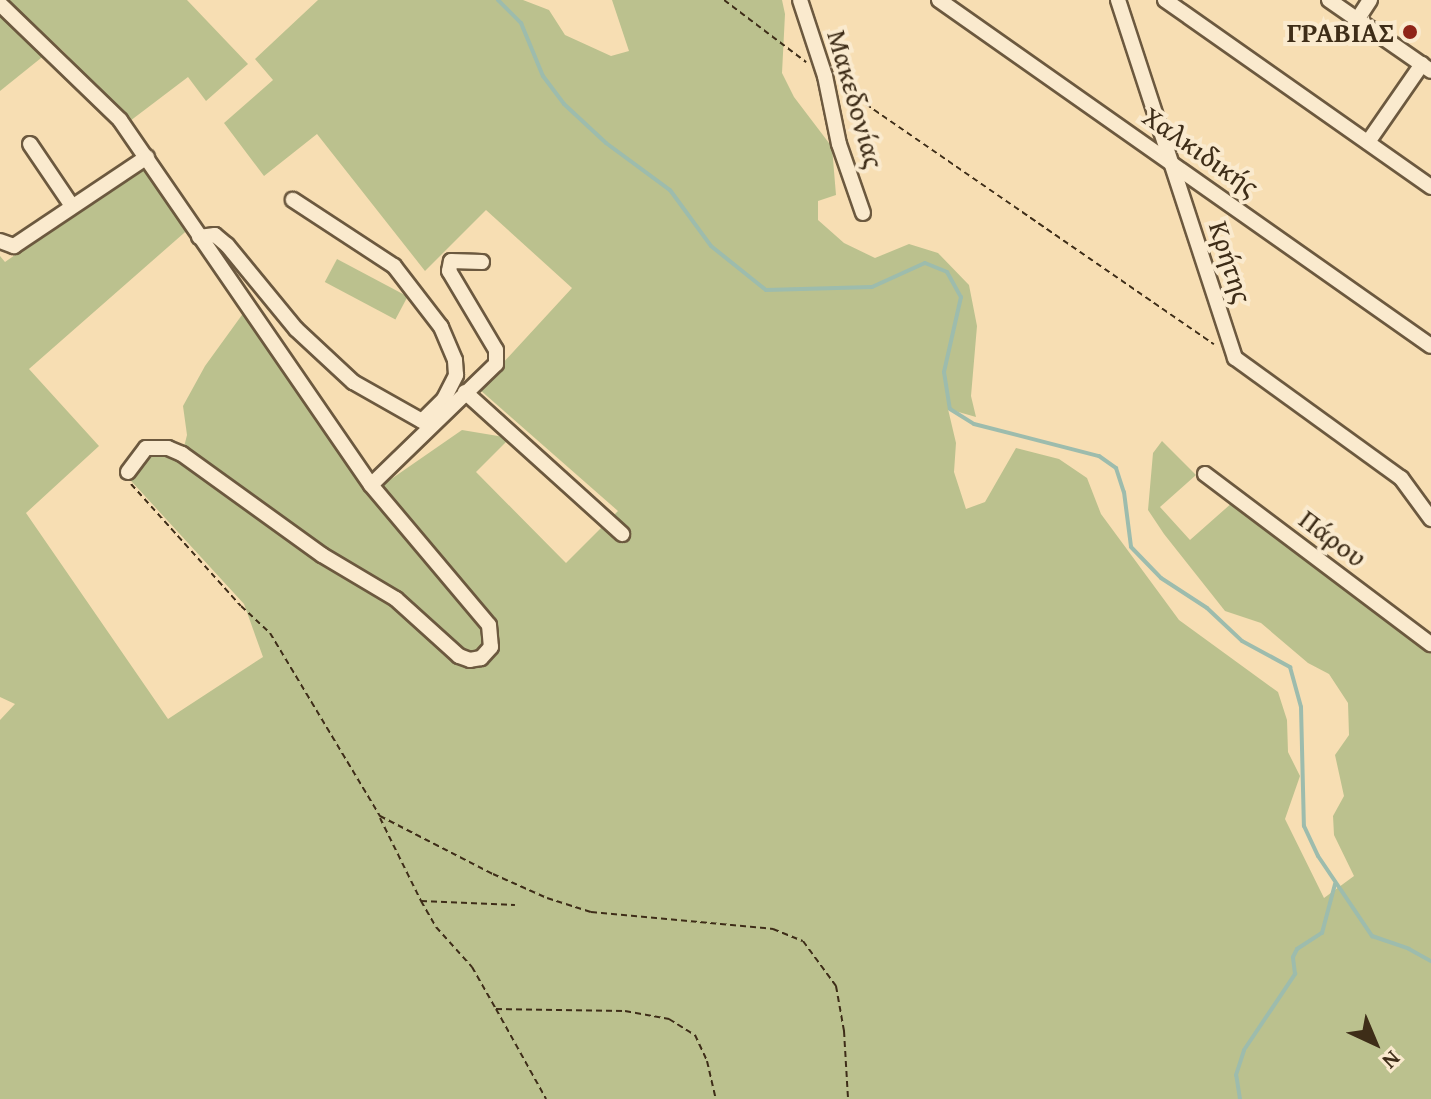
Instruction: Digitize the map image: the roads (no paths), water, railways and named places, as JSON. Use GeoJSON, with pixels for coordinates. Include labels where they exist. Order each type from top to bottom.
{"type":"FeatureCollection","features":[{"type":"Feature","properties":{"kind":"street","name":"Μακεδονίας"},"geometry":{"type":"LineString","coordinates":[[800,0],[825,76],[839,144],[863,213]]}},
{"type":"Feature","properties":{"kind":"street","name":"Χαλκιδικής"},"geometry":{"type":"LineString","coordinates":[[939,0],[1431,346]]}},
{"type":"Feature","properties":{"kind":"street","name":"Κρήτης"},"geometry":{"type":"LineString","coordinates":[[1118,0],[1235,358],[1401,478],[1431,519]]}},
{"type":"Feature","properties":{"kind":"street"},"geometry":{"type":"LineString","coordinates":[[1165,0],[1431,187]]}},
{"type":"Feature","properties":{"kind":"street"},"geometry":{"type":"LineString","coordinates":[[1329,0],[1426,68],[1368,142]]}},
{"type":"Feature","properties":{"kind":"street"},"geometry":{"type":"LineString","coordinates":[[1357,20],[1370,0]]}},
{"type":"Feature","properties":{"kind":"street"},"geometry":{"type":"LineString","coordinates":[[0,4],[120,120],[371,485],[489,625],[491,647],[481,658],[470,660],[459,656],[396,599],[322,555],[182,454],[168,448],[146,448],[128,472]]}},
{"type":"Feature","properties":{"kind":"street"},"geometry":{"type":"LineString","coordinates":[[30,144],[72,206]]}},
{"type":"Feature","properties":{"kind":"street"},"geometry":{"type":"LineString","coordinates":[[0,241],[14,246],[147,157]]}},
{"type":"Feature","properties":{"kind":"street"},"geometry":{"type":"LineString","coordinates":[[293,200],[394,266],[441,327],[455,360],[456,375],[444,399],[398,445]]}},
{"type":"Feature","properties":{"kind":"street"},"geometry":{"type":"LineString","coordinates":[[199,237],[215,235],[227,245],[296,329],[353,382],[422,421]]}},
{"type":"Feature","properties":{"kind":"street"},"geometry":{"type":"LineString","coordinates":[[371,485],[496,364],[498,357],[449,271],[451,261],[482,262]]}},
{"type":"Feature","properties":{"kind":"street"},"geometry":{"type":"LineString","coordinates":[[465,392],[622,534]]}},
{"type":"Feature","properties":{"kind":"street","name":"Πάρου"},"geometry":{"type":"LineString","coordinates":[[1205,474],[1431,644]]}},
{"type":"Feature","properties":{"kind":"waterway"},"geometry":{"type":"LineString","coordinates":[[498,0],[521,23],[543,76],[564,104],[606,143],[670,190],[711,246],[766,290],[872,287],[925,263],[947,272],[961,297],[944,372],[950,409],[974,424],[1099,456],[1116,468],[1124,492],[1131,547],[1161,578],[1207,608],[1242,641],[1290,667],[1301,707],[1304,826],[1318,856],[1372,936],[1409,949],[1431,961]]}},
{"type":"Feature","properties":{"kind":"waterway"},"geometry":{"type":"LineString","coordinates":[[1240,1099],[1236,1075],[1244,1050],[1295,974],[1293,957],[1297,949],[1322,933],[1335,884]]}},
{"type":"Feature","properties":{"kind":"place","name":"ΓΡΑΒΙΑΣ"},"geometry":{"type":"Point","coordinates":[1410,32]}}]}
